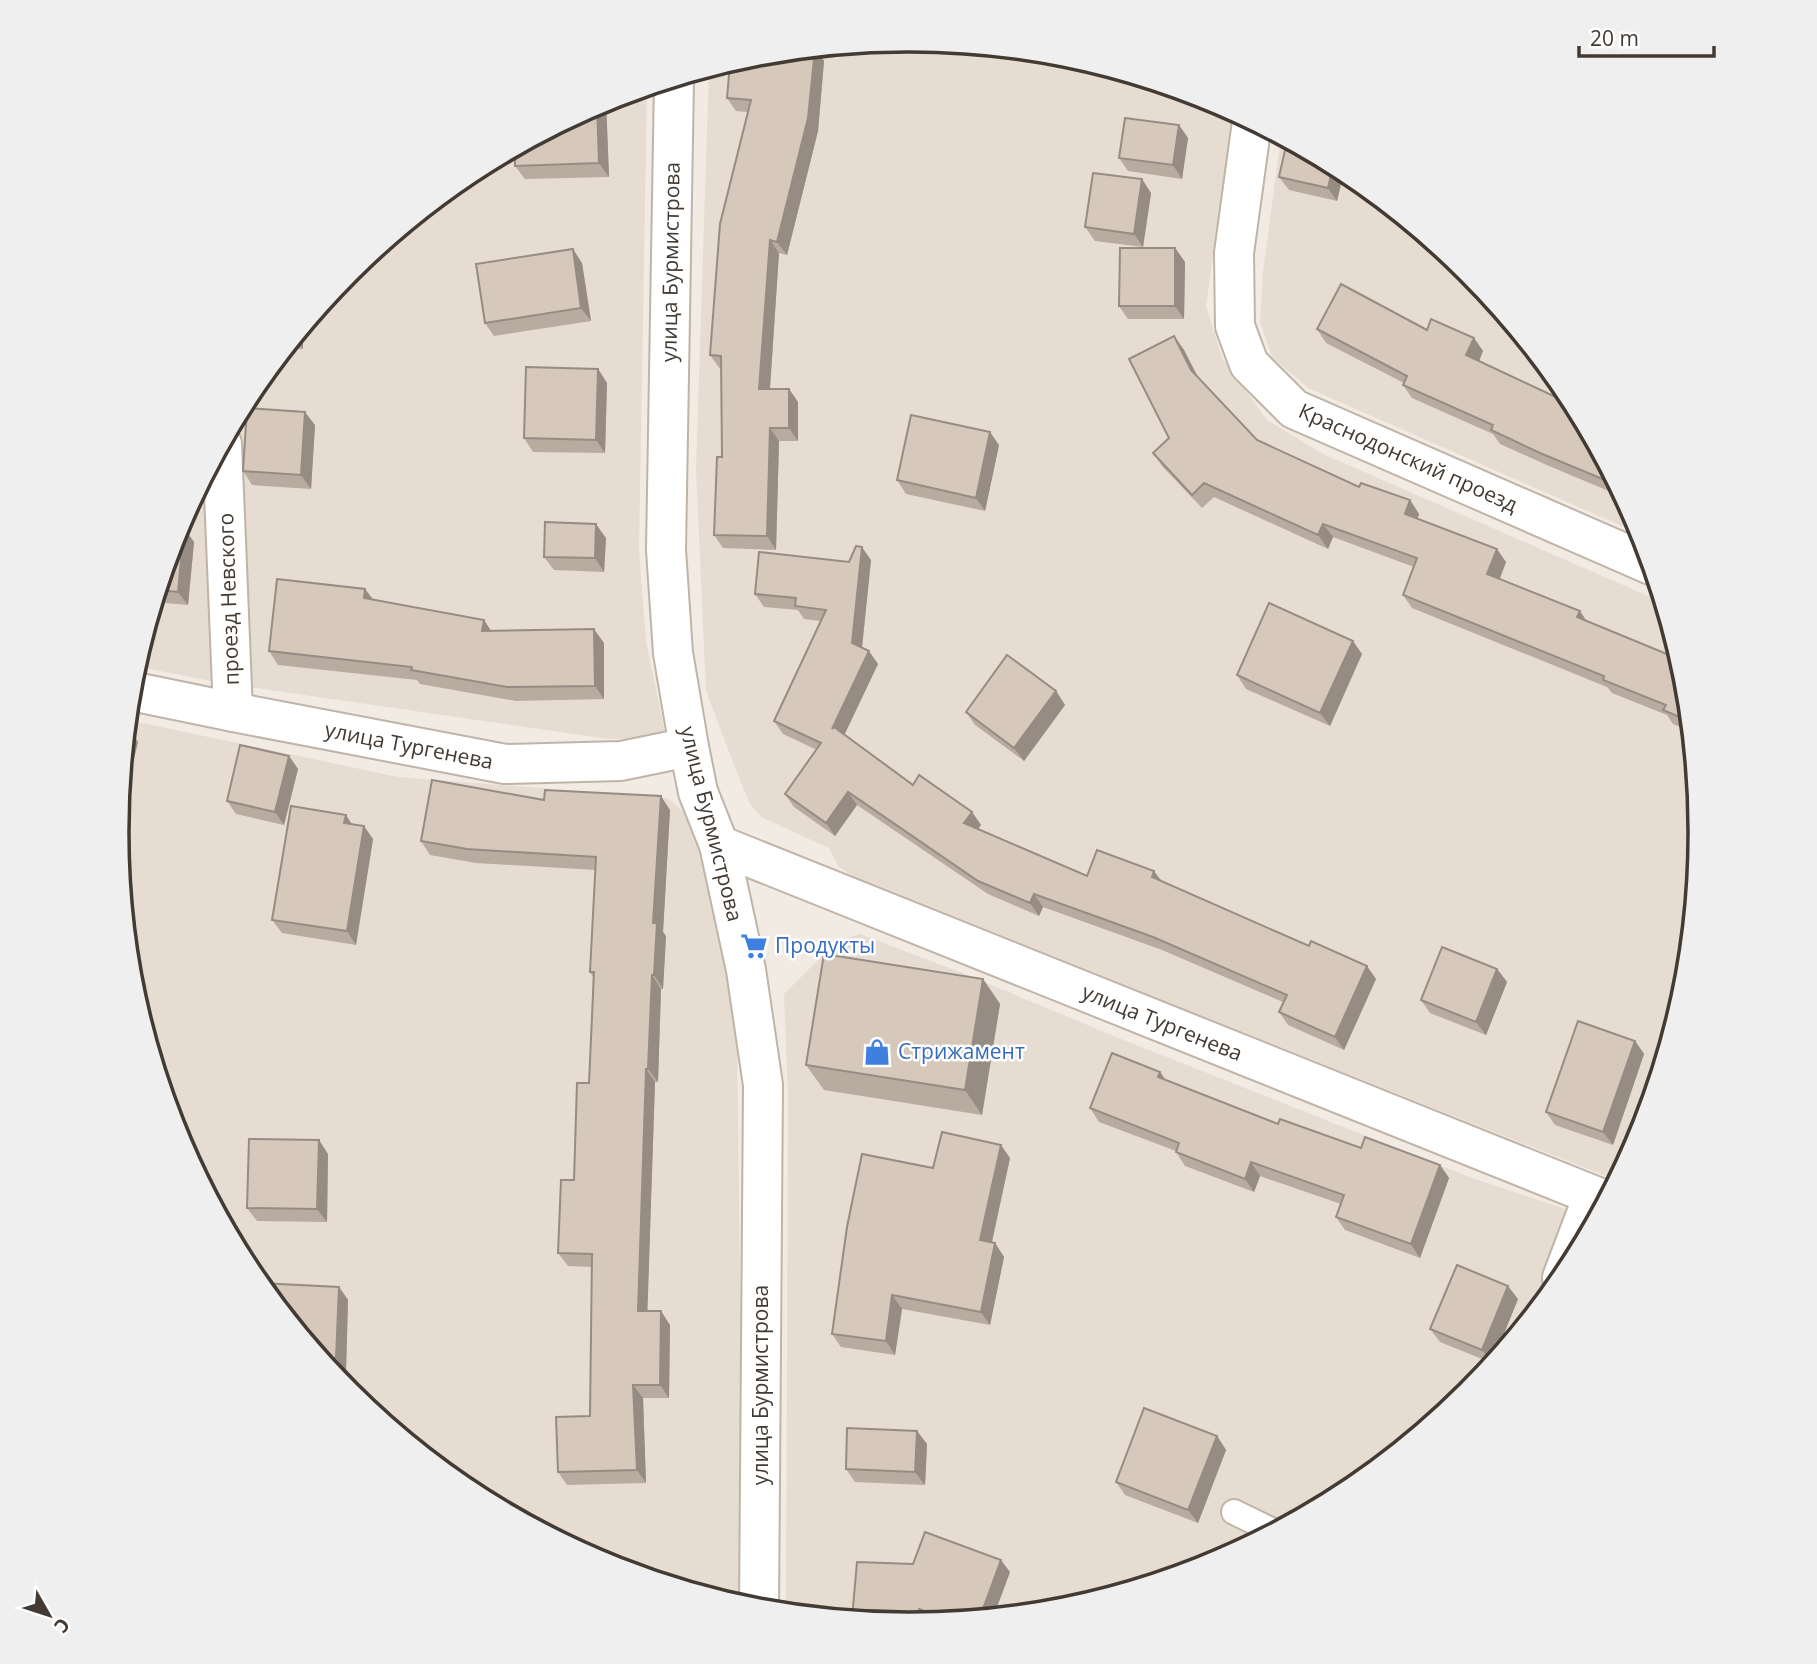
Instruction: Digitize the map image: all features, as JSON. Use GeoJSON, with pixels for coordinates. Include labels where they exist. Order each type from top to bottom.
{"type":"FeatureCollection","features":[{"type":"Feature","properties":{"kind":"street","name":"улица Бурмистрова"},"geometry":{"type":"LineString","coordinates":[[674,89],[666,550],[673,653],[689,747],[698,792],[719,845],[746,970],[763,1085],[759,1597]]}},
{"type":"Feature","properties":{"kind":"street","name":"Краснодонский проезд"},"geometry":{"type":"LineString","coordinates":[[1251,132],[1234,253],[1234,326],[1249,364],[1294,409],[1639,560]]}},
{"type":"Feature","properties":{"kind":"street","name":"проезд Невского"},"geometry":{"type":"LineString","coordinates":[[223,461],[233,712]]}},
{"type":"Feature","properties":{"kind":"street","name":"улица Тургенева"},"geometry":{"type":"LineString","coordinates":[[142,693],[505,764],[621,761],[689,747]]}},
{"type":"Feature","properties":{"kind":"street","name":"улица Тургенева"},"geometry":{"type":"LineString","coordinates":[[719,845],[1597,1197]]}},
{"type":"Feature","properties":{"kind":"lane"},"geometry":{"type":"LineString","coordinates":[[1234,1512],[1263,1526]]}},
{"type":"Feature","properties":{"kind":"shaded area"},"geometry":{"type":"Polygon","coordinates":[[[908,52],[959,54],[1061,67],[1110,79],[1159,94],[1231,123],[1206,306],[1222,358],[1267,420],[1323,454],[1652,598],[1673,680],[1681,730],[1688,832],[1686,883],[1673,984],[1661,1034],[1647,1083],[1608,1177],[860,882],[838,866],[829,848],[761,817],[750,804],[706,691],[696,470],[709,79],[756,67],[807,59],[908,52]]]}},
{"type":"Feature","properties":{"kind":"shaded area"},"geometry":{"type":"Polygon","coordinates":[[[647,98],[639,551],[646,641],[666,738],[609,739],[248,687],[232,443],[290,357],[357,281],[395,246],[475,184],[519,157],[564,133],[647,98]]]}},
{"type":"Feature","properties":{"kind":"shaded area"},"geometry":{"type":"Polygon","coordinates":[[[1280,147],[1342,184],[1383,214],[1460,281],[1495,318],[1527,357],[1584,442],[1626,528],[1308,388],[1272,357],[1260,322],[1263,272],[1280,147]]]}},
{"type":"Feature","properties":{"kind":"shaded area"},"geometry":{"type":"Polygon","coordinates":[[[208,490],[216,682],[147,668],[170,581],[208,490]]]}},
{"type":"Feature","properties":{"kind":"shaded area"},"geometry":{"type":"Polygon","coordinates":[[[137,722],[398,777],[667,798],[690,817],[725,957],[737,1041],[744,1594],[658,1570],[610,1552],[519,1507],[475,1480],[395,1418],[357,1383],[322,1346],[260,1265],[209,1177],[188,1130],[170,1083],[144,984],[136,934],[129,832],[137,722]]]}},
{"type":"Feature","properties":{"kind":"shaded area"},"geometry":{"type":"Polygon","coordinates":[[[860,934],[1475,1179],[1587,1216],[1527,1307],[1460,1383],[1422,1418],[1342,1480],[1253,1531],[1207,1552],[1110,1585],[1061,1597],[1010,1605],[908,1612],[858,1610],[786,1602],[788,1095],[784,994],[837,941],[860,934]]]}},
{"type":"Feature","properties":{"kind":"building"},"geometry":{"type":"Polygon","coordinates":[[[814,58],[808,118],[777,242],[770,240],[759,389],[789,389],[789,428],[770,428],[767,536],[714,535],[717,457],[722,457],[721,356],[710,355],[720,224],[751,100],[727,98],[729,74],[814,58]]]}},
{"type":"Feature","properties":{"kind":"building"},"geometry":{"type":"Polygon","coordinates":[[[597,118],[599,163],[515,166],[515,159],[519,157],[597,118]]]}},
{"type":"Feature","properties":{"kind":"building"},"geometry":{"type":"Polygon","coordinates":[[[1125,118],[1179,125],[1173,165],[1119,158],[1125,118]]]}},
{"type":"Feature","properties":{"kind":"building"},"geometry":{"type":"Polygon","coordinates":[[[1285,150],[1331,177],[1328,188],[1279,177],[1285,150]]]}},
{"type":"Feature","properties":{"kind":"building"},"geometry":{"type":"Polygon","coordinates":[[[1093,173],[1142,179],[1134,234],[1085,227],[1093,173]]]}},
{"type":"Feature","properties":{"kind":"building"},"geometry":{"type":"Polygon","coordinates":[[[1120,248],[1175,248],[1175,306],[1119,306],[1120,248]]]}},
{"type":"Feature","properties":{"kind":"building"},"geometry":{"type":"Polygon","coordinates":[[[573,249],[581,308],[485,323],[476,264],[573,249]]]}},
{"type":"Feature","properties":{"kind":"building"},"geometry":{"type":"Polygon","coordinates":[[[1341,284],[1427,330],[1431,319],[1474,338],[1466,355],[1555,397],[1604,480],[1491,430],[1493,425],[1403,385],[1407,376],[1317,329],[1341,284]]]}},
{"type":"Feature","properties":{"kind":"building"},"geometry":{"type":"Polygon","coordinates":[[[1174,336],[1191,370],[1257,440],[1359,487],[1361,483],[1410,500],[1405,514],[1497,549],[1487,574],[1580,611],[1577,617],[1667,654],[1679,717],[1663,710],[1666,705],[1603,680],[1604,676],[1403,595],[1417,558],[1323,524],[1318,535],[1204,483],[1192,495],[1153,453],[1169,438],[1129,359],[1174,336]]]}},
{"type":"Feature","properties":{"kind":"building"},"geometry":{"type":"Polygon","coordinates":[[[526,367],[598,369],[596,440],[524,438],[526,367]]]}},
{"type":"Feature","properties":{"kind":"building"},"geometry":{"type":"Polygon","coordinates":[[[254,408],[305,412],[301,475],[243,471],[246,421],[254,408]]]}},
{"type":"Feature","properties":{"kind":"building"},"geometry":{"type":"Polygon","coordinates":[[[911,415],[990,432],[976,498],[897,480],[911,415]]]}},
{"type":"Feature","properties":{"kind":"building"},"geometry":{"type":"Polygon","coordinates":[[[545,522],[596,524],[595,558],[544,557],[545,522]]]}},
{"type":"Feature","properties":{"kind":"building"},"geometry":{"type":"Polygon","coordinates":[[[856,546],[862,547],[852,643],[869,651],[832,729],[834,727],[913,785],[919,775],[972,812],[964,823],[1087,876],[1097,850],[1154,871],[1152,877],[1309,946],[1311,941],[1367,966],[1335,1037],[1279,1012],[1287,995],[1153,937],[1034,894],[1030,903],[978,881],[848,792],[826,823],[785,794],[821,743],[774,721],[826,610],[795,606],[796,598],[755,594],[759,552],[849,562],[856,546]]]}},
{"type":"Feature","properties":{"kind":"building"},"geometry":{"type":"Polygon","coordinates":[[[182,550],[178,592],[167,591],[182,550]]]}},
{"type":"Feature","properties":{"kind":"building"},"geometry":{"type":"Polygon","coordinates":[[[277,579],[365,589],[364,598],[484,620],[482,631],[594,629],[595,686],[507,687],[411,670],[412,667],[269,651],[277,579]]]}},
{"type":"Feature","properties":{"kind":"building"},"geometry":{"type":"Polygon","coordinates":[[[1269,603],[1353,641],[1320,713],[1237,675],[1269,603]]]}},
{"type":"Feature","properties":{"kind":"building"},"geometry":{"type":"Polygon","coordinates":[[[1007,655],[1056,691],[1014,748],[966,712],[1007,655]]]}},
{"type":"Feature","properties":{"kind":"building"},"geometry":{"type":"Polygon","coordinates":[[[240,745],[289,756],[275,812],[227,801],[240,745]]]}},
{"type":"Feature","properties":{"kind":"building"},"geometry":{"type":"Polygon","coordinates":[[[432,780],[544,800],[545,790],[661,796],[653,923],[657,923],[646,1069],[638,1311],[661,1311],[660,1385],[633,1385],[637,1470],[558,1472],[556,1417],[590,1416],[592,1254],[558,1253],[561,1180],[574,1180],[577,1083],[589,1083],[594,972],[590,972],[596,857],[467,849],[421,841],[432,780]]]}},
{"type":"Feature","properties":{"kind":"building"},"geometry":{"type":"Polygon","coordinates":[[[291,806],[346,815],[344,823],[364,826],[347,931],[272,920],[291,806]]]}},
{"type":"Feature","properties":{"kind":"building"},"geometry":{"type":"Polygon","coordinates":[[[1442,947],[1497,969],[1476,1022],[1421,1000],[1442,947]]]}},
{"type":"Feature","properties":{"kind":"building"},"geometry":{"type":"Polygon","coordinates":[[[824,954],[983,979],[965,1090],[806,1065],[824,954]]]}},
{"type":"Feature","properties":{"kind":"building"},"geometry":{"type":"Polygon","coordinates":[[[1578,1021],[1635,1041],[1603,1132],[1546,1112],[1578,1021]]]}},
{"type":"Feature","properties":{"kind":"building"},"geometry":{"type":"Polygon","coordinates":[[[1112,1053],[1160,1072],[1158,1077],[1278,1124],[1280,1119],[1361,1148],[1365,1137],[1440,1165],[1411,1244],[1336,1217],[1344,1195],[1251,1162],[1245,1179],[1176,1152],[1179,1143],[1090,1108],[1112,1053]]]}},
{"type":"Feature","properties":{"kind":"building"},"geometry":{"type":"Polygon","coordinates":[[[942,1132],[1001,1145],[980,1240],[995,1243],[981,1312],[892,1295],[886,1341],[832,1334],[847,1227],[862,1154],[933,1168],[942,1132]]]}},
{"type":"Feature","properties":{"kind":"building"},"geometry":{"type":"Polygon","coordinates":[[[249,1139],[319,1140],[317,1209],[247,1208],[249,1139]]]}},
{"type":"Feature","properties":{"kind":"building"},"geometry":{"type":"Polygon","coordinates":[[[1457,1265],[1508,1286],[1482,1350],[1430,1329],[1457,1265]]]}},
{"type":"Feature","properties":{"kind":"building"},"geometry":{"type":"Polygon","coordinates":[[[273,1284],[339,1287],[336,1358],[322,1346],[273,1284]]]}},
{"type":"Feature","properties":{"kind":"building"},"geometry":{"type":"Polygon","coordinates":[[[1144,1408],[1217,1436],[1188,1510],[1116,1482],[1144,1408]]]}},
{"type":"Feature","properties":{"kind":"building"},"geometry":{"type":"Polygon","coordinates":[[[847,1428],[917,1431],[915,1472],[846,1469],[847,1428]]]}},
{"type":"Feature","properties":{"kind":"building"},"geometry":{"type":"Polygon","coordinates":[[[925,1532],[1001,1560],[983,1608],[925,1611],[919,1609],[919,1612],[908,1612],[853,1609],[857,1562],[913,1564],[925,1532]]]}},
{"type":"Feature","properties":{"kind":"place","name":"Продукты"},"geometry":{"type":"Point","coordinates":[754,946]}},
{"type":"Feature","properties":{"kind":"place","name":"Стрижамент"},"geometry":{"type":"Point","coordinates":[877,1052]}}]}
